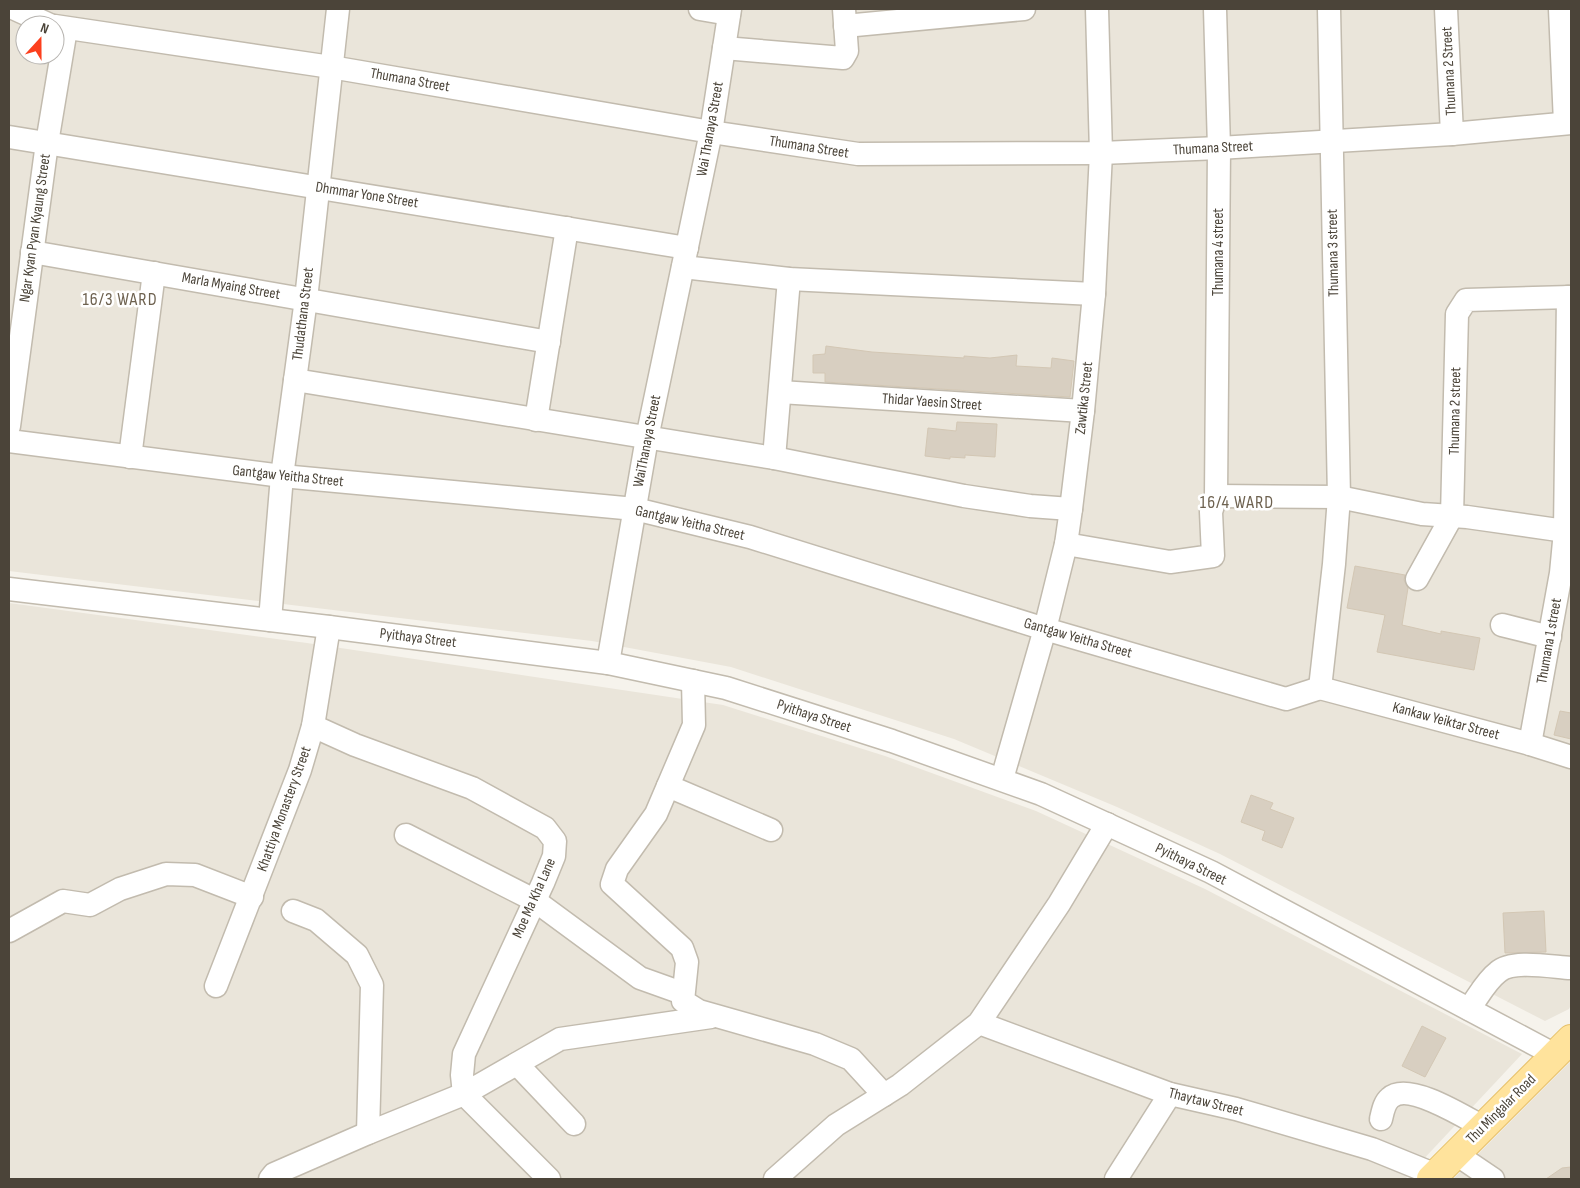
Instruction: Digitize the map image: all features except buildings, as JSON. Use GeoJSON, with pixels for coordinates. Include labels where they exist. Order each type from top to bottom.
{"type":"FeatureCollection","features":[{"type":"Feature","properties":{"kind":"main road","name":"Thu Mingalar Road"},"geometry":{"type":"LineString","coordinates":[[1434,1177],[1563,1047]]}},
{"type":"Feature","properties":{"kind":"street","name":"Thumana Street"},"geometry":{"type":"LineString","coordinates":[[15,9],[29,15]]}},
{"type":"Feature","properties":{"kind":"street","name":"Thudathana Street"},"geometry":{"type":"LineString","coordinates":[[270,620],[282,476],[306,299],[316,186],[338,9]]}},
{"type":"Feature","properties":{"kind":"street"},"geometry":{"type":"LineString","coordinates":[[700,9],[729,12]]}},
{"type":"Feature","properties":{"kind":"street"},"geometry":{"type":"LineString","coordinates":[[724,48],[843,58],[847,51],[844,18],[1024,9]]}},
{"type":"Feature","properties":{"kind":"street","name":"Zawtika Street"},"geometry":{"type":"LineString","coordinates":[[1002,779],[1045,629],[1066,544],[1071,509],[1083,411],[1094,294],[1102,153],[1097,9]]}},
{"type":"Feature","properties":{"kind":"street","name":"Thumana 4 street"},"geometry":{"type":"LineString","coordinates":[[1066,544],[1170,562],[1213,556],[1211,512],[1216,496],[1219,148],[1215,9]]}},
{"type":"Feature","properties":{"kind":"street","name":"Thumana 3 street"},"geometry":{"type":"LineString","coordinates":[[1320,688],[1334,564],[1338,497],[1329,9]]}},
{"type":"Feature","properties":{"kind":"street","name":"Thumana 2 Street"},"geometry":{"type":"LineString","coordinates":[[1446,9],[1452,134]]}},
{"type":"Feature","properties":{"kind":"street"},"geometry":{"type":"LineString","coordinates":[[1560,9],[1568,123]]}},
{"type":"Feature","properties":{"kind":"street","name":"Wai Thanaya Street"},"geometry":{"type":"LineString","coordinates":[[685,258],[711,132],[729,12]]}},
{"type":"Feature","properties":{"kind":"street","name":"Thumana Street"},"geometry":{"type":"LineString","coordinates":[[65,28],[331,67],[711,132],[858,154],[1102,153],[1219,148],[1452,134],[1568,123]]}},
{"type":"Feature","properties":{"kind":"street","name":"Ngar Kyan Pyan Kyaung Street"},"geometry":{"type":"LineString","coordinates":[[9,426],[47,143],[54,65]]}},
{"type":"Feature","properties":{"kind":"street","name":"Dhmmar Yone Street"},"geometry":{"type":"LineString","coordinates":[[9,137],[568,228],[685,258],[789,279],[1094,294]]}},
{"type":"Feature","properties":{"kind":"street"},"geometry":{"type":"LineString","coordinates":[[536,420],[568,228]]}},
{"type":"Feature","properties":{"kind":"street","name":"Marla Myaing Street"},"geometry":{"type":"LineString","coordinates":[[32,252],[549,342]]}},
{"type":"Feature","properties":{"kind":"street","name":"WaiThanaya Street"},"geometry":{"type":"LineString","coordinates":[[608,663],[647,438],[685,258]]}},
{"type":"Feature","properties":{"kind":"street"},"geometry":{"type":"LineString","coordinates":[[130,457],[154,273]]}},
{"type":"Feature","properties":{"kind":"street"},"geometry":{"type":"LineString","coordinates":[[774,458],[789,279]]}},
{"type":"Feature","properties":{"kind":"street","name":"Thumana 2 street"},"geometry":{"type":"LineString","coordinates":[[1452,516],[1457,314],[1460,306],[1466,300],[1570,297]]}},
{"type":"Feature","properties":{"kind":"street","name":"Thumana 1 street"},"geometry":{"type":"LineString","coordinates":[[1530,744],[1550,637],[1566,574],[1565,531],[1570,297]]}},
{"type":"Feature","properties":{"kind":"street"},"geometry":{"type":"LineString","coordinates":[[295,380],[774,458],[954,494],[1030,506],[1071,509]]}},
{"type":"Feature","properties":{"kind":"street","name":"Thidar Yaesin Street"},"geometry":{"type":"LineString","coordinates":[[780,392],[1083,411]]}},
{"type":"Feature","properties":{"kind":"street","name":"Gantgaw Yeitha Street"},"geometry":{"type":"LineString","coordinates":[[9,442],[282,476],[634,509],[750,537],[1045,629],[1286,699],[1320,688]]}},
{"type":"Feature","properties":{"kind":"street"},"geometry":{"type":"LineString","coordinates":[[1216,496],[1338,497],[1422,514],[1452,516],[1565,531]]}},
{"type":"Feature","properties":{"kind":"street"},"geometry":{"type":"LineString","coordinates":[[1417,579],[1452,516]]}},
{"type":"Feature","properties":{"kind":"street","name":"Pyithaya Street"},"geometry":{"type":"LineString","coordinates":[[9,589],[608,663],[726,688],[855,729],[1041,794],[1211,872],[1469,1009],[1563,1047]]}},
{"type":"Feature","properties":{"kind":"street"},"geometry":{"type":"LineString","coordinates":[[1502,625],[1550,637]]}},
{"type":"Feature","properties":{"kind":"street","name":"Khattiya Monastery Street"},"geometry":{"type":"LineString","coordinates":[[216,986],[252,898],[300,770],[313,726],[328,627]]}},
{"type":"Feature","properties":{"kind":"street"},"geometry":{"type":"LineString","coordinates":[[693,681],[694,725],[656,814],[617,868],[612,884],[682,948],[688,962],[682,993],[682,1001],[687,1006],[714,1016],[815,1044],[851,1060],[884,1095]]}},
{"type":"Feature","properties":{"kind":"street","name":"Kankaw Yeiktar Street"},"geometry":{"type":"LineString","coordinates":[[1320,688],[1530,744],[1571,757]]}},
{"type":"Feature","properties":{"kind":"street","name":"Moe Ma Kha Lane"},"geometry":{"type":"LineString","coordinates":[[313,726],[355,745],[472,788],[544,828],[555,841],[554,856],[464,1054],[462,1075],[464,1094]]}},
{"type":"Feature","properties":{"kind":"street"},"geometry":{"type":"LineString","coordinates":[[668,786],[771,830]]}},
{"type":"Feature","properties":{"kind":"street"},"geometry":{"type":"LineString","coordinates":[[775,1179],[836,1125],[884,1095],[979,1023],[1059,904],[1108,824]]}},
{"type":"Feature","properties":{"kind":"street"},"geometry":{"type":"LineString","coordinates":[[406,835],[534,900],[640,978],[682,993]]}},
{"type":"Feature","properties":{"kind":"street"},"geometry":{"type":"LineString","coordinates":[[9,931],[63,901],[90,905],[120,889],[166,874],[195,875],[252,898]]}},
{"type":"Feature","properties":{"kind":"street"},"geometry":{"type":"LineString","coordinates":[[293,911],[316,920],[357,955],[372,984],[368,1133]]}},
{"type":"Feature","properties":{"kind":"street"},"geometry":{"type":"LineString","coordinates":[[1469,1009],[1496,973],[1503,968],[1513,965],[1571,968]]}},
{"type":"Feature","properties":{"kind":"street"},"geometry":{"type":"LineString","coordinates":[[272,1177],[368,1133],[464,1094],[560,1039],[574,1035],[714,1016]]}},
{"type":"Feature","properties":{"kind":"street","name":"Thaytaw Street"},"geometry":{"type":"LineString","coordinates":[[979,1023],[1170,1094],[1236,1109],[1372,1149],[1434,1177]]}},
{"type":"Feature","properties":{"kind":"street"},"geometry":{"type":"LineString","coordinates":[[517,1064],[574,1124]]}},
{"type":"Feature","properties":{"kind":"street"},"geometry":{"type":"LineString","coordinates":[[464,1094],[549,1179]]}},
{"type":"Feature","properties":{"kind":"street"},"geometry":{"type":"LineString","coordinates":[[1116,1179],[1170,1094]]}},
{"type":"Feature","properties":{"kind":"street"},"geometry":{"type":"LineString","coordinates":[[1382,1119],[1384,1106],[1390,1098],[1396,1094],[1409,1094],[1436,1102],[1483,1127]]}},
{"type":"Feature","properties":{"kind":"street"},"geometry":{"type":"LineString","coordinates":[[1456,1154],[1494,1179]]}},
{"type":"Feature","properties":{"kind":"shaded area"},"geometry":{"type":"Polygon","coordinates":[[[9,9],[1571,9],[1571,1005],[1569,1009],[1545,1021],[1220,854],[1117,807],[954,739],[731,667],[592,641],[9,571],[9,9]]]}},
{"type":"Feature","properties":{"kind":"shaded area"},"geometry":{"type":"Polygon","coordinates":[[[9,603],[307,643],[723,705],[885,756],[1036,811],[1205,889],[1522,1054],[1405,1179],[9,1179],[9,603]]]}},
{"type":"Feature","properties":{"kind":"shaded area"},"geometry":{"type":"Polygon","coordinates":[[[1571,1061],[1571,1179],[1453,1179],[1571,1061]]]}},
{"type":"Feature","properties":{"kind":"district","name":"16/3 WARD"},"geometry":{"type":"Point","coordinates":[120,299]}},
{"type":"Feature","properties":{"kind":"district","name":"16/4 WARD"},"geometry":{"type":"Point","coordinates":[1237,502]}}]}
